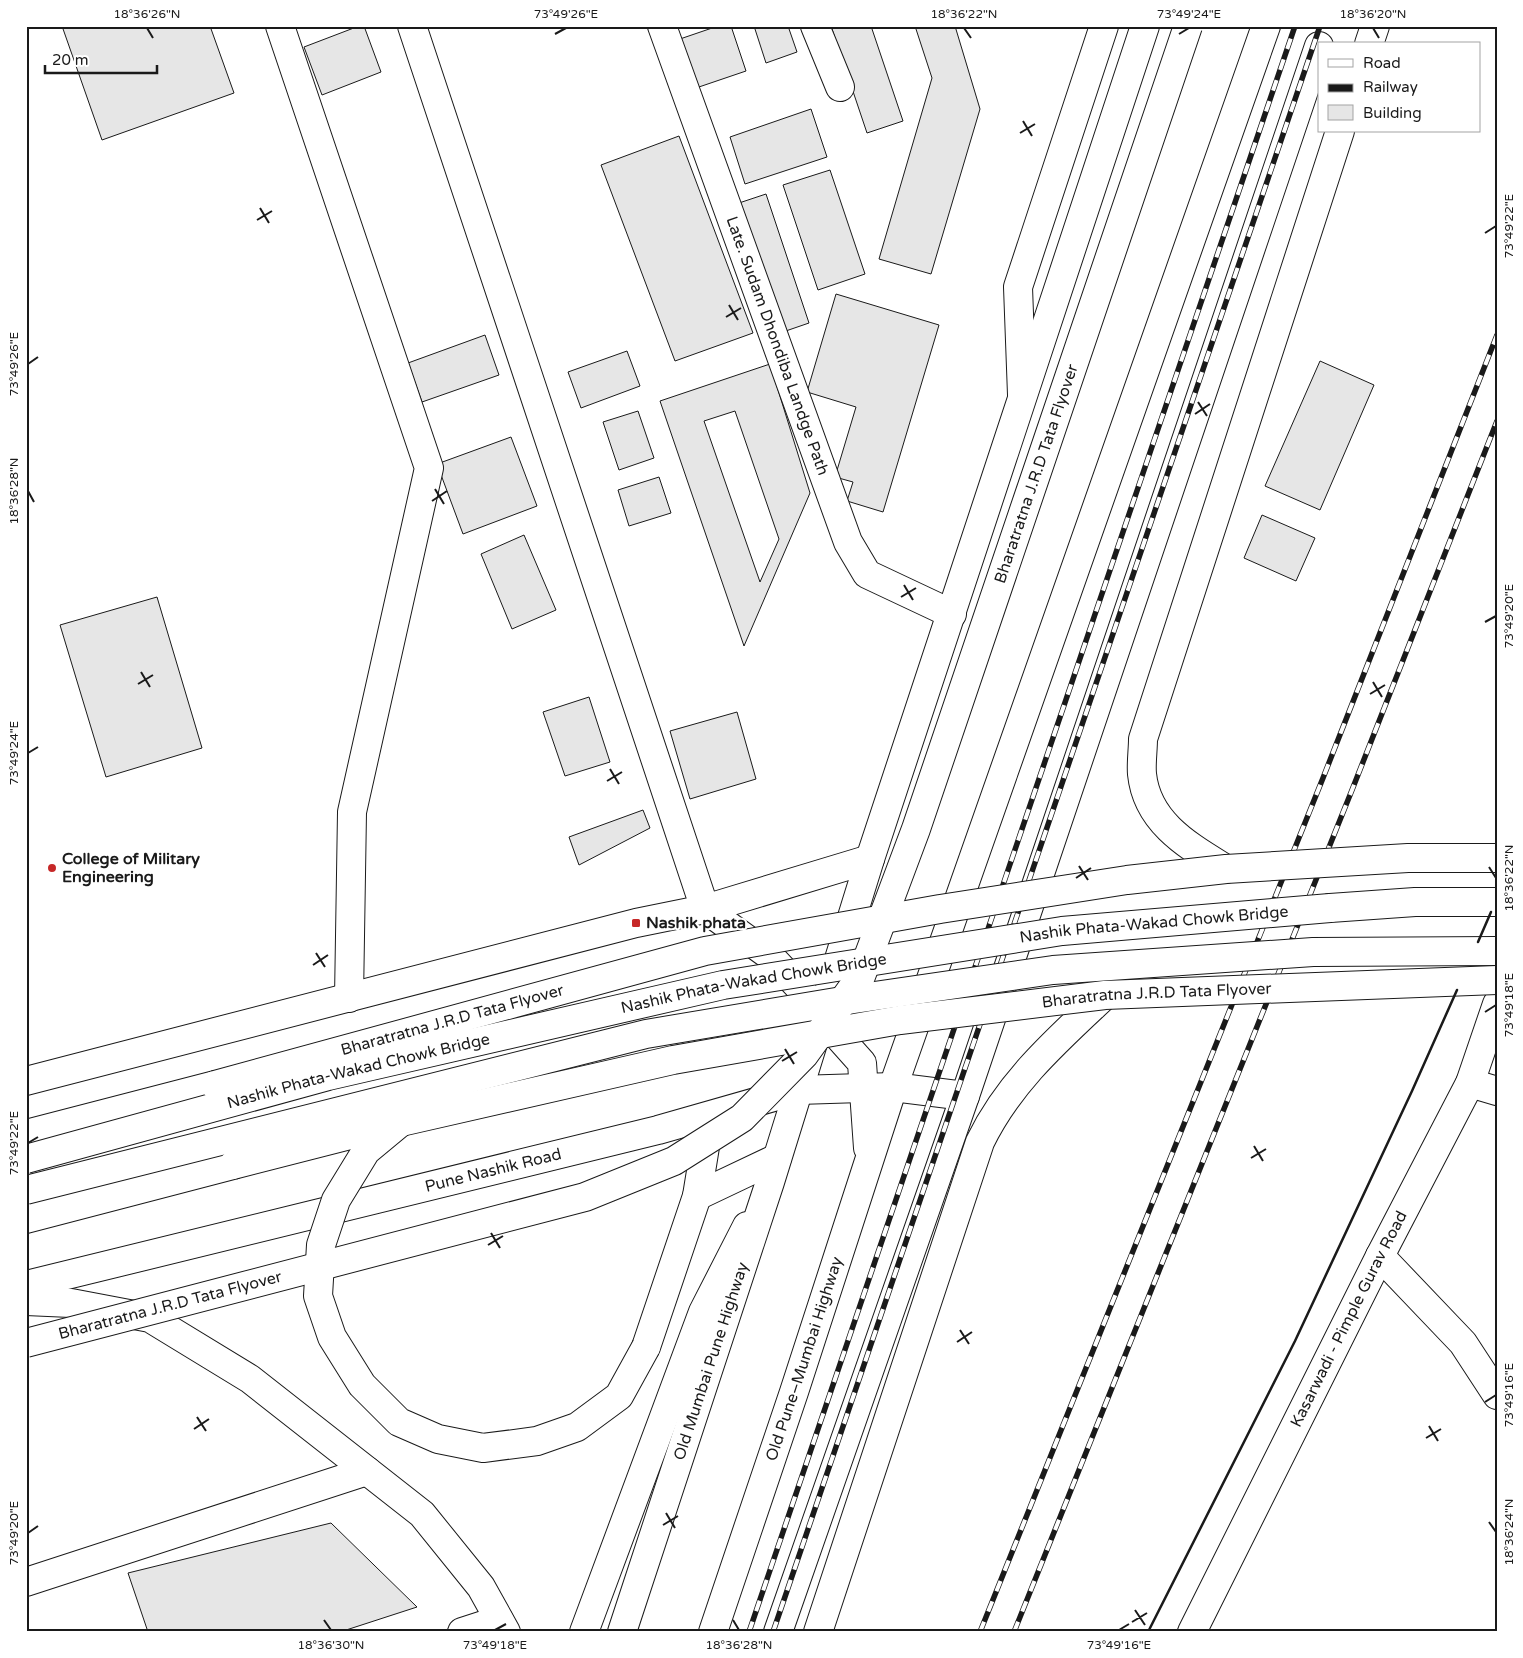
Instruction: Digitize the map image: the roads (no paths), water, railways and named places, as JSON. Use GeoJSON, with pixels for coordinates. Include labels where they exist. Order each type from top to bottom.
{"type":"FeatureCollection","features":[{"type":"Feature","properties":{"kind":"main road"},"geometry":{"type":"LineString","coordinates":[[280,26],[429,468],[352,812],[349,998]]}},
{"type":"Feature","properties":{"kind":"main road"},"geometry":{"type":"LineString","coordinates":[[412,26],[706,909],[769,955],[800,988],[821,1017],[862,1063],[869,1161]]}},
{"type":"Feature","properties":{"kind":"main road","name":"Late. Sudam Dhondiba Landge Path"},"geometry":{"type":"LineString","coordinates":[[662,26],[848,542],[867,574],[952,614]]}},
{"type":"Feature","properties":{"kind":"main road"},"geometry":{"type":"LineString","coordinates":[[815,26],[840,87]]}},
{"type":"Feature","properties":{"kind":"main road"},"geometry":{"type":"LineString","coordinates":[[1022,400],[1018,287],[1104,26]]}},
{"type":"Feature","properties":{"kind":"main road","name":"Old Mumbai Pune Highway"},"geometry":{"type":"LineString","coordinates":[[622,1632],[773,1170],[870,859],[1144,26]]}},
{"type":"Feature","properties":{"kind":"main road","name":"Bharatratna J.R.D Tata Flyover"},"geometry":{"type":"LineString","coordinates":[[26,1342],[585,1196],[674,1161],[742,1118],[804,1055],[861,976],[916,829],[1188,26]]}},
{"type":"Feature","properties":{"kind":"main road","name":"Old Pune–Mumbai Highway"},"geometry":{"type":"LineString","coordinates":[[713,1632],[893,1087],[1266,26]]}},
{"type":"Feature","properties":{"kind":"main road"},"geometry":{"type":"LineString","coordinates":[[1321,42],[1326,26]]}},
{"type":"Feature","properties":{"kind":"main road"},"geometry":{"type":"LineString","coordinates":[[1370,42],[1374,26]]}},
{"type":"Feature","properties":{"kind":"main road"},"geometry":{"type":"LineString","coordinates":[[778,1632],[965,1096],[1318,51]]}},
{"type":"Feature","properties":{"kind":"main road"},"geometry":{"type":"LineString","coordinates":[[1226,869],[1180,840],[1162,821],[1147,796],[1142,774],[1143,739],[1340,132]]}},
{"type":"Feature","properties":{"kind":"main road","name":"Bharatratna J.R.D Tata Flyover"},"geometry":{"type":"LineString","coordinates":[[26,1134],[215,1085],[704,951],[970,904],[1127,880],[1226,869],[1408,858],[1497,858]]}},
{"type":"Feature","properties":{"kind":"main road"},"geometry":{"type":"LineString","coordinates":[[26,1081],[636,923],[706,909],[870,859]]}},
{"type":"Feature","properties":{"kind":"main road","name":"Nashik Phata-Wakad Chowk Bridge"},"geometry":{"type":"LineString","coordinates":[[26,1159],[328,1076],[732,983],[1062,931],[1415,902],[1497,902]]}},
{"type":"Feature","properties":{"kind":"main road","name":"Nashik Phata-Wakad Chowk Bridge"},"geometry":{"type":"LineString","coordinates":[[26,1190],[646,1034],[854,999],[1062,969],[1312,952],[1497,951]]}},
{"type":"Feature","properties":{"kind":"main road","name":"Bharatratna J.R.D Tata Flyover"},"geometry":{"type":"LineString","coordinates":[[26,1219],[400,1122],[673,1060],[900,1020],[1105,995],[1497,980]]}},
{"type":"Feature","properties":{"kind":"main road"},"geometry":{"type":"LineString","coordinates":[[818,1632],[980,1142],[995,1112],[1015,1085],[1105,995]]}},
{"type":"Feature","properties":{"kind":"main road","name":"Kasarwadi - Pimple Gurav Road"},"geometry":{"type":"LineString","coordinates":[[1192,1632],[1380,1256],[1470,1083],[1497,1004]]}},
{"type":"Feature","properties":{"kind":"main road"},"geometry":{"type":"LineString","coordinates":[[1470,1083],[1497,1091]]}},
{"type":"Feature","properties":{"kind":"main road","name":"Pune Nashik Road"},"geometry":{"type":"LineString","coordinates":[[26,1285],[648,1132],[798,1090],[893,1087],[965,1096]]}},
{"type":"Feature","properties":{"kind":"main road"},"geometry":{"type":"LineString","coordinates":[[400,1122],[366,1151],[336,1200],[321,1245],[318,1296],[332,1337],[362,1385],[399,1422],[438,1439],[483,1448],[537,1441],[577,1427],[618,1396],[646,1347],[697,1196],[710,1115]]}},
{"type":"Feature","properties":{"kind":"main road"},"geometry":{"type":"LineString","coordinates":[[697,1196],[773,1170]]}},
{"type":"Feature","properties":{"kind":"main road"},"geometry":{"type":"LineString","coordinates":[[584,1632],[703,1312],[773,1170]]}},
{"type":"Feature","properties":{"kind":"main road"},"geometry":{"type":"LineString","coordinates":[[1380,1256],[1463,1342],[1497,1395]]}},
{"type":"Feature","properties":{"kind":"main road"},"geometry":{"type":"LineString","coordinates":[[26,1301],[71,1303],[150,1318],[250,1378],[422,1514],[481,1587],[503,1626],[462,1632]]}},
{"type":"Feature","properties":{"kind":"main road"},"geometry":{"type":"LineString","coordinates":[[26,1582],[367,1471]]}},
{"type":"Feature","properties":{"kind":"railway"},"geometry":{"type":"LineString","coordinates":[[749,1632],[1295,26]]}},
{"type":"Feature","properties":{"kind":"railway"},"geometry":{"type":"LineString","coordinates":[[773,1632],[1320,26]]}},
{"type":"Feature","properties":{"kind":"railway"},"geometry":{"type":"LineString","coordinates":[[980,1632],[1323,778],[1497,335]]}},
{"type":"Feature","properties":{"kind":"railway"},"geometry":{"type":"LineString","coordinates":[[1014,1632],[1352,790],[1497,421]]}},
{"type":"Feature","properties":{"kind":"place","name":"College of Military Engineering"},"geometry":{"type":"Point","coordinates":[52,868]}},
{"type":"Feature","properties":{"kind":"place","name":"Nashik phata"},"geometry":{"type":"Point","coordinates":[636,923]}}]}
